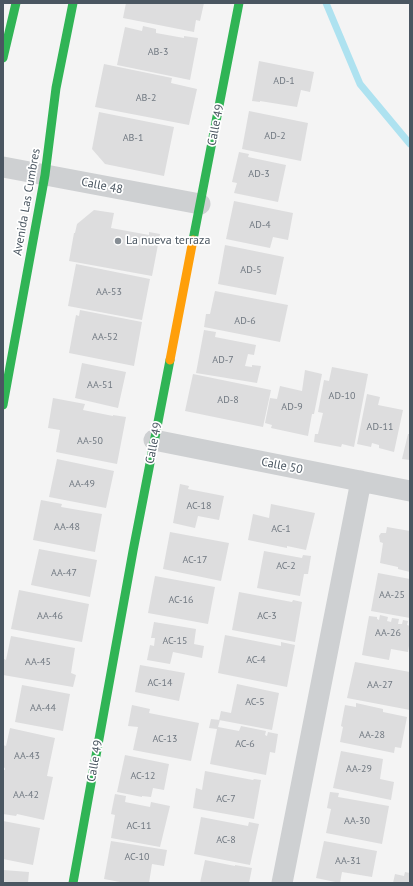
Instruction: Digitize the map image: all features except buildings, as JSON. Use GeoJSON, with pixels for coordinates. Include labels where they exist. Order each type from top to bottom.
{"type":"FeatureCollection","features":[{"type":"Feature","properties":{"kind":"street"},"geometry":{"type":"LineString","coordinates":[[3,58],[16,3]]}},
{"type":"Feature","properties":{"kind":"street","name":"Avenida Las Cumbres"},"geometry":{"type":"LineString","coordinates":[[3,405],[44,175],[56,88],[73,3]]}},
{"type":"Feature","properties":{"kind":"street","name":"Calle 49"},"geometry":{"type":"LineString","coordinates":[[73,883],[132,551],[239,3]]}},
{"type":"Feature","properties":{"kind":"street","name":"Calle 48"},"geometry":{"type":"LineString","coordinates":[[3,167],[200,204]]}},
{"type":"Feature","properties":{"kind":"street","name":"Calle 50"},"geometry":{"type":"LineString","coordinates":[[154,440],[410,491]]}},
{"type":"Feature","properties":{"kind":"street"},"geometry":{"type":"LineString","coordinates":[[282,883],[361,481]]}},
{"type":"Feature","properties":{"kind":"waterway"},"geometry":{"type":"LineString","coordinates":[[326,3],[360,84],[410,144]]}},
{"type":"Feature","properties":{"kind":"traffic: fast"},"geometry":{"type":"LineString","coordinates":[[3,58],[16,3]]}},
{"type":"Feature","properties":{"kind":"traffic: fast"},"geometry":{"type":"LineString","coordinates":[[3,405],[45,175],[56,88],[73,3]]}},
{"type":"Feature","properties":{"kind":"traffic: fast"},"geometry":{"type":"LineString","coordinates":[[193,240],[239,3]]}},
{"type":"Feature","properties":{"kind":"traffic: fast"},"geometry":{"type":"LineString","coordinates":[[73,883],[133,551],[170,360]]}},
{"type":"Feature","properties":{"kind":"traffic: slow"},"geometry":{"type":"LineString","coordinates":[[170,360],[193,240]]}},
{"type":"Feature","properties":{"kind":"place","name":"La nueva terraza"},"geometry":{"type":"Point","coordinates":[118,241]}}]}
